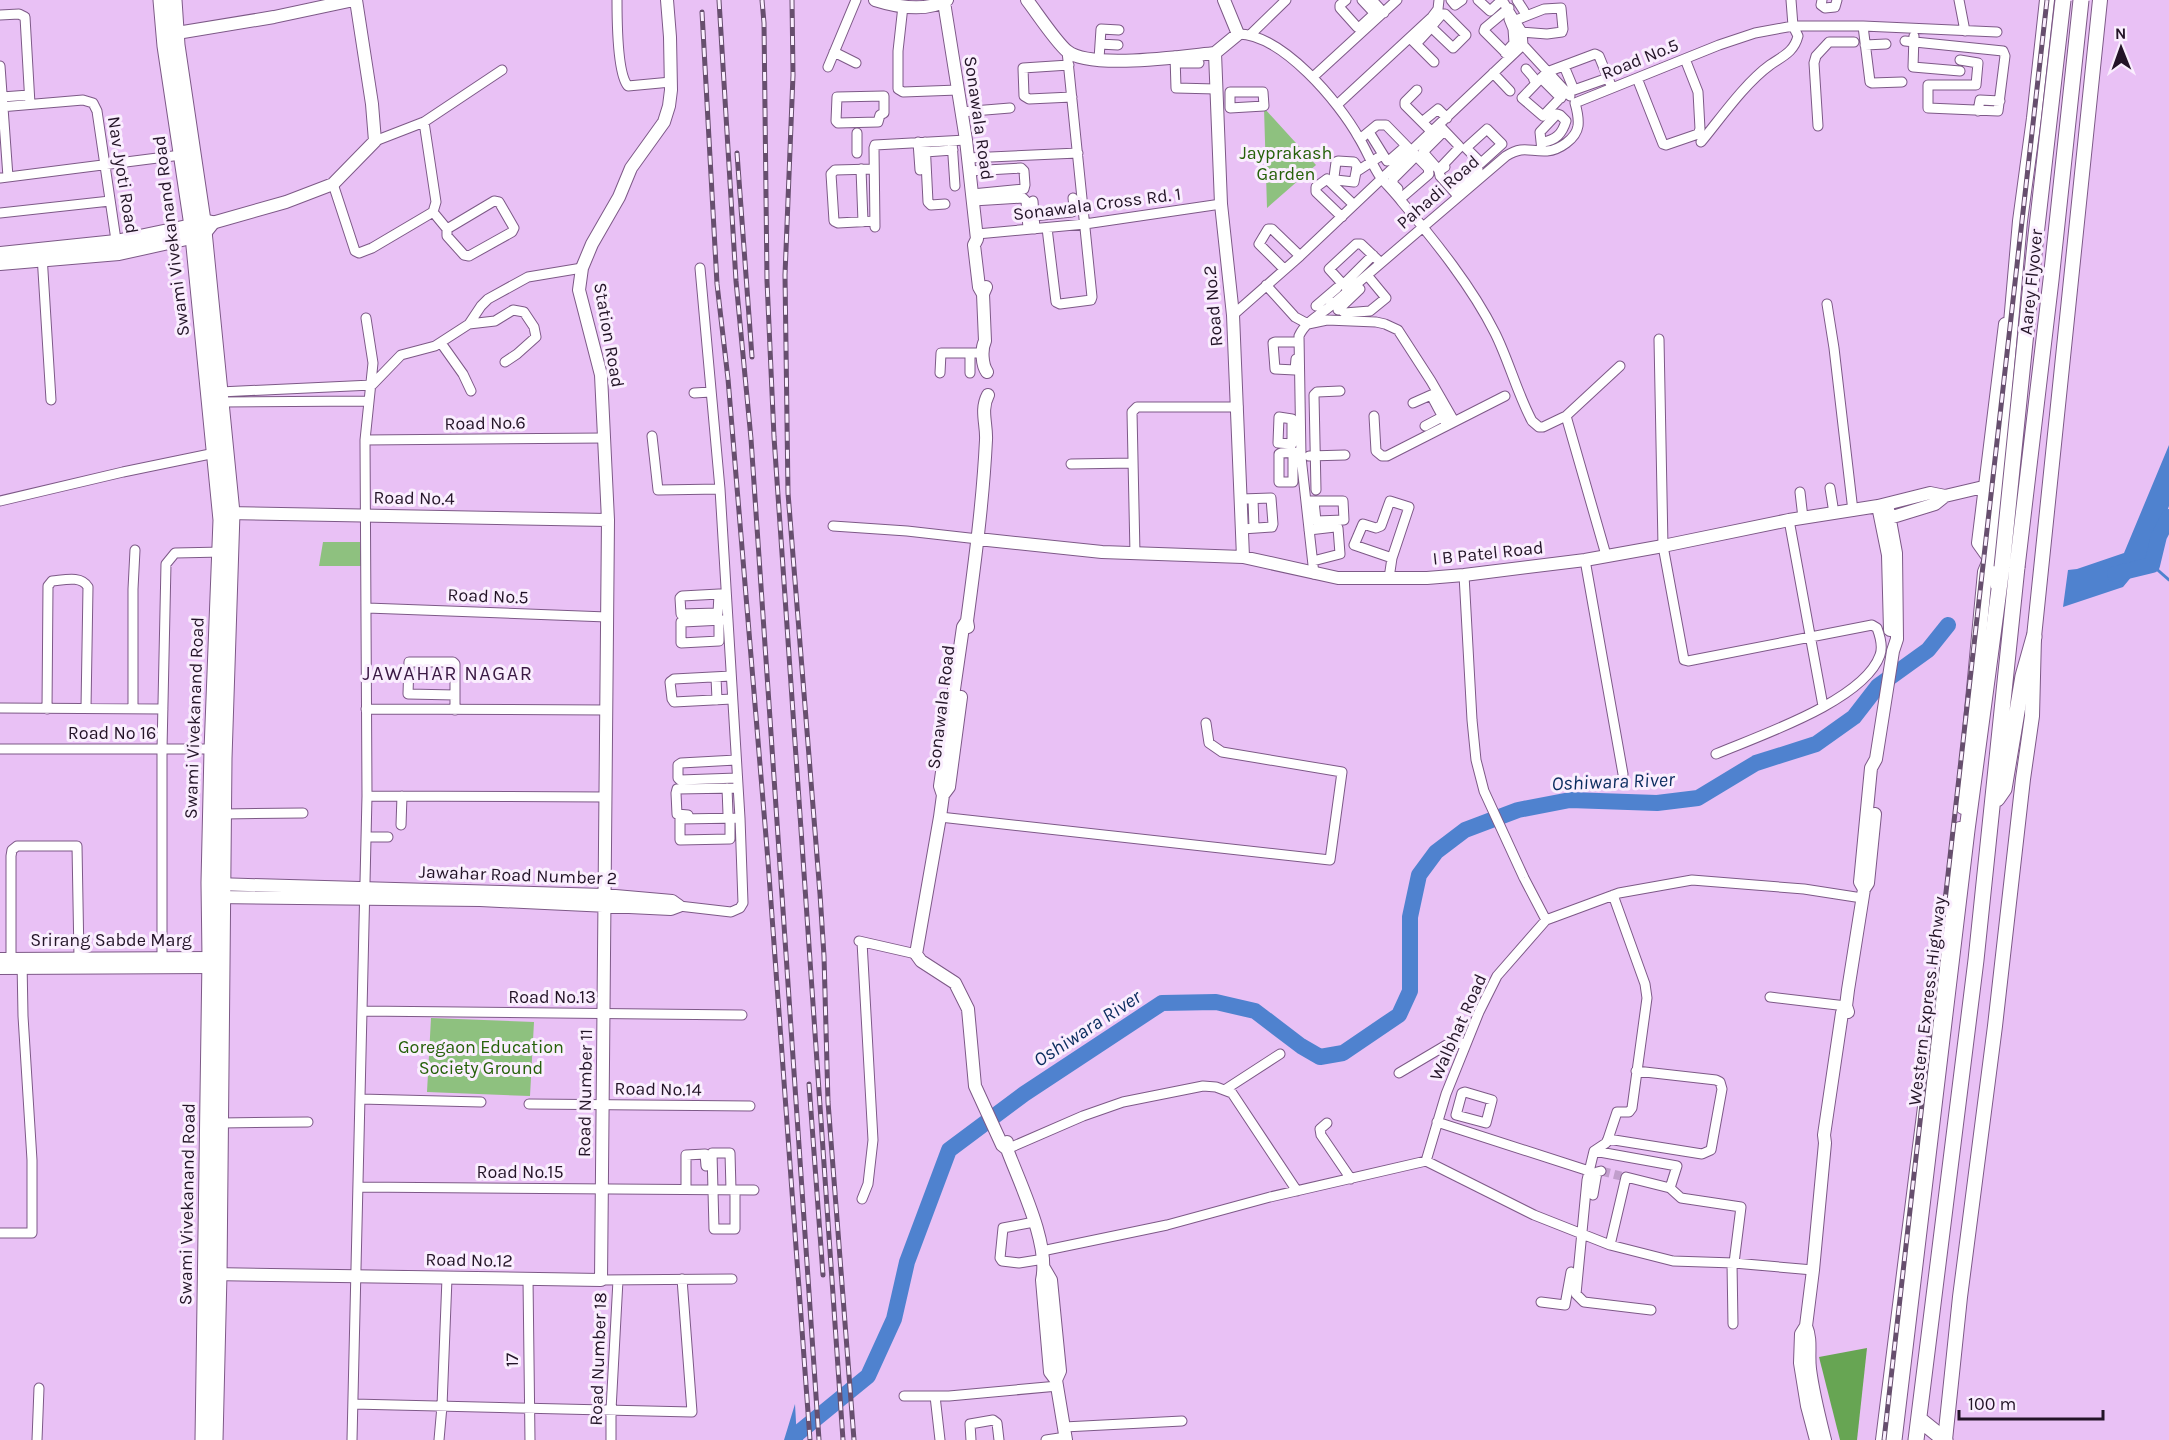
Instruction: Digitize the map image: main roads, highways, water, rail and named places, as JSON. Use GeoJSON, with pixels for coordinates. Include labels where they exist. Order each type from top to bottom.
{"type":"FeatureCollection","features":[{"type":"Feature","properties":{"kind":"main road","name":"Swami Vivekanand Road"},"geometry":{"type":"LineString","coordinates":[[161,0],[165,46],[181,155],[201,228],[215,453],[226,513]]}},
{"type":"Feature","properties":{"kind":"main road","name":"Swami Vivekanand Road"},"geometry":{"type":"LineString","coordinates":[[174,0],[221,397],[226,513],[216,890],[212,1274],[215,1440]]}},
{"type":"Feature","properties":{"kind":"main road"},"geometry":{"type":"LineString","coordinates":[[1916,1440],[1974,972],[1992,805],[2003,565],[1990,486],[2047,0]]}},
{"type":"Feature","properties":{"kind":"main road","name":"Aarey Flyover"},"geometry":{"type":"LineString","coordinates":[[2003,565],[2035,244],[2063,0]]}},
{"type":"Feature","properties":{"kind":"main road","name":"Aarey Flyover"},"geometry":{"type":"LineString","coordinates":[[2003,565],[2052,268],[2081,0]]}},
{"type":"Feature","properties":{"kind":"main road"},"geometry":{"type":"LineString","coordinates":[[1945,1440],[1960,1297],[2032,716],[2034,637],[2100,0]]}},
{"type":"Feature","properties":{"kind":"main road"},"geometry":{"type":"LineString","coordinates":[[2042,54],[2093,60]]}},
{"type":"Feature","properties":{"kind":"main road"},"geometry":{"type":"LineString","coordinates":[[0,263],[42,255],[117,248],[201,228]]}},
{"type":"Feature","properties":{"kind":"main road"},"geometry":{"type":"LineString","coordinates":[[0,254],[42,255]]}},
{"type":"Feature","properties":{"kind":"main road"},"geometry":{"type":"LineString","coordinates":[[1883,1440],[1964,801],[1985,572],[2003,565]]}},
{"type":"Feature","properties":{"kind":"main road","name":"Western Express Highway"},"geometry":{"type":"LineString","coordinates":[[1894,1440],[1964,851],[2003,565]]}},
{"type":"Feature","properties":{"kind":"main road"},"geometry":{"type":"LineString","coordinates":[[1992,805],[2004,789],[2023,676],[2034,637]]}},
{"type":"Feature","properties":{"kind":"main road","name":"Swami Vivekanand Road"},"geometry":{"type":"LineString","coordinates":[[216,890],[223,814],[218,749]]}},
{"type":"Feature","properties":{"kind":"main road","name":"Swami Vivekanand Road"},"geometry":{"type":"LineString","coordinates":[[203,1440],[220,1123],[216,963]]}},
{"type":"Feature","properties":{"kind":"main road"},"geometry":{"type":"LineString","coordinates":[[1919,1419],[1945,1440]]}},
{"type":"Feature","properties":{"kind":"water"},"geometry":{"type":"Polygon","coordinates":[[[2169,445],[2169,506],[2152,552],[2123,587],[2063,607],[2068,570],[2124,553],[2169,445]]]}},
{"type":"Feature","properties":{"kind":"water"},"geometry":{"type":"Polygon","coordinates":[[[795,1404],[797,1440],[784,1440],[795,1404]]]}},
{"type":"Feature","properties":{"kind":"waterway","name":"Oshiwara River"},"geometry":{"type":"LineString","coordinates":[[2115,574],[2152,565],[2159,536],[2169,517]]}},
{"type":"Feature","properties":{"kind":"waterway"},"geometry":{"type":"LineString","coordinates":[[2152,565],[2169,580]]}},
{"type":"Feature","properties":{"kind":"waterway","name":"Oshiwara River"},"geometry":{"type":"LineString","coordinates":[[794,1440],[797,1434],[868,1376],[894,1319],[907,1262],[949,1150],[1024,1094],[1162,1003],[1216,1002],[1255,1011],[1301,1046],[1320,1057],[1343,1053],[1399,1015],[1410,991],[1410,917],[1419,875],[1436,852],[1465,830],[1518,810],[1570,800],[1657,803],[1698,798],[1756,763],[1816,744],[1854,717],[1878,686],[1928,650],[1948,625]]}},
{"type":"Feature","properties":{"kind":"tunnel"},"geometry":{"type":"LineString","coordinates":[[1601,1171],[1621,1176]]}},
{"type":"Feature","properties":{"kind":"railway"},"geometry":{"type":"LineString","coordinates":[[719,0],[736,281],[751,439],[819,1440]]}},
{"type":"Feature","properties":{"kind":"railway"},"geometry":{"type":"LineString","coordinates":[[762,0],[767,281],[774,437],[843,1440]]}},
{"type":"Feature","properties":{"kind":"railway"},"geometry":{"type":"LineString","coordinates":[[792,0],[793,75],[785,275],[788,493],[820,894],[828,1102],[854,1440]]}},
{"type":"Feature","properties":{"kind":"railway"},"geometry":{"type":"LineString","coordinates":[[1884,1440],[2047,0]]}},
{"type":"Feature","properties":{"kind":"railway"},"geometry":{"type":"LineString","coordinates":[[702,12],[717,284],[728,379],[768,861],[810,1440]]}},
{"type":"Feature","properties":{"kind":"railway"},"geometry":{"type":"LineString","coordinates":[[737,153],[752,357]]}},
{"type":"Feature","properties":{"kind":"railway"},"geometry":{"type":"LineString","coordinates":[[809,1084],[823,1275]]}},
{"type":"Feature","properties":{"kind":"district","name":"JAWAHAR NAGAR"},"geometry":{"type":"Point","coordinates":[448,673]}},
{"type":"Feature","properties":{"kind":"park label","name":"Jayprakash Garden"},"geometry":{"type":"Point","coordinates":[1286,163]}},
{"type":"Feature","properties":{"kind":"park label","name":"Goregaon Education Society Ground"},"geometry":{"type":"Point","coordinates":[481,1057]}}]}
